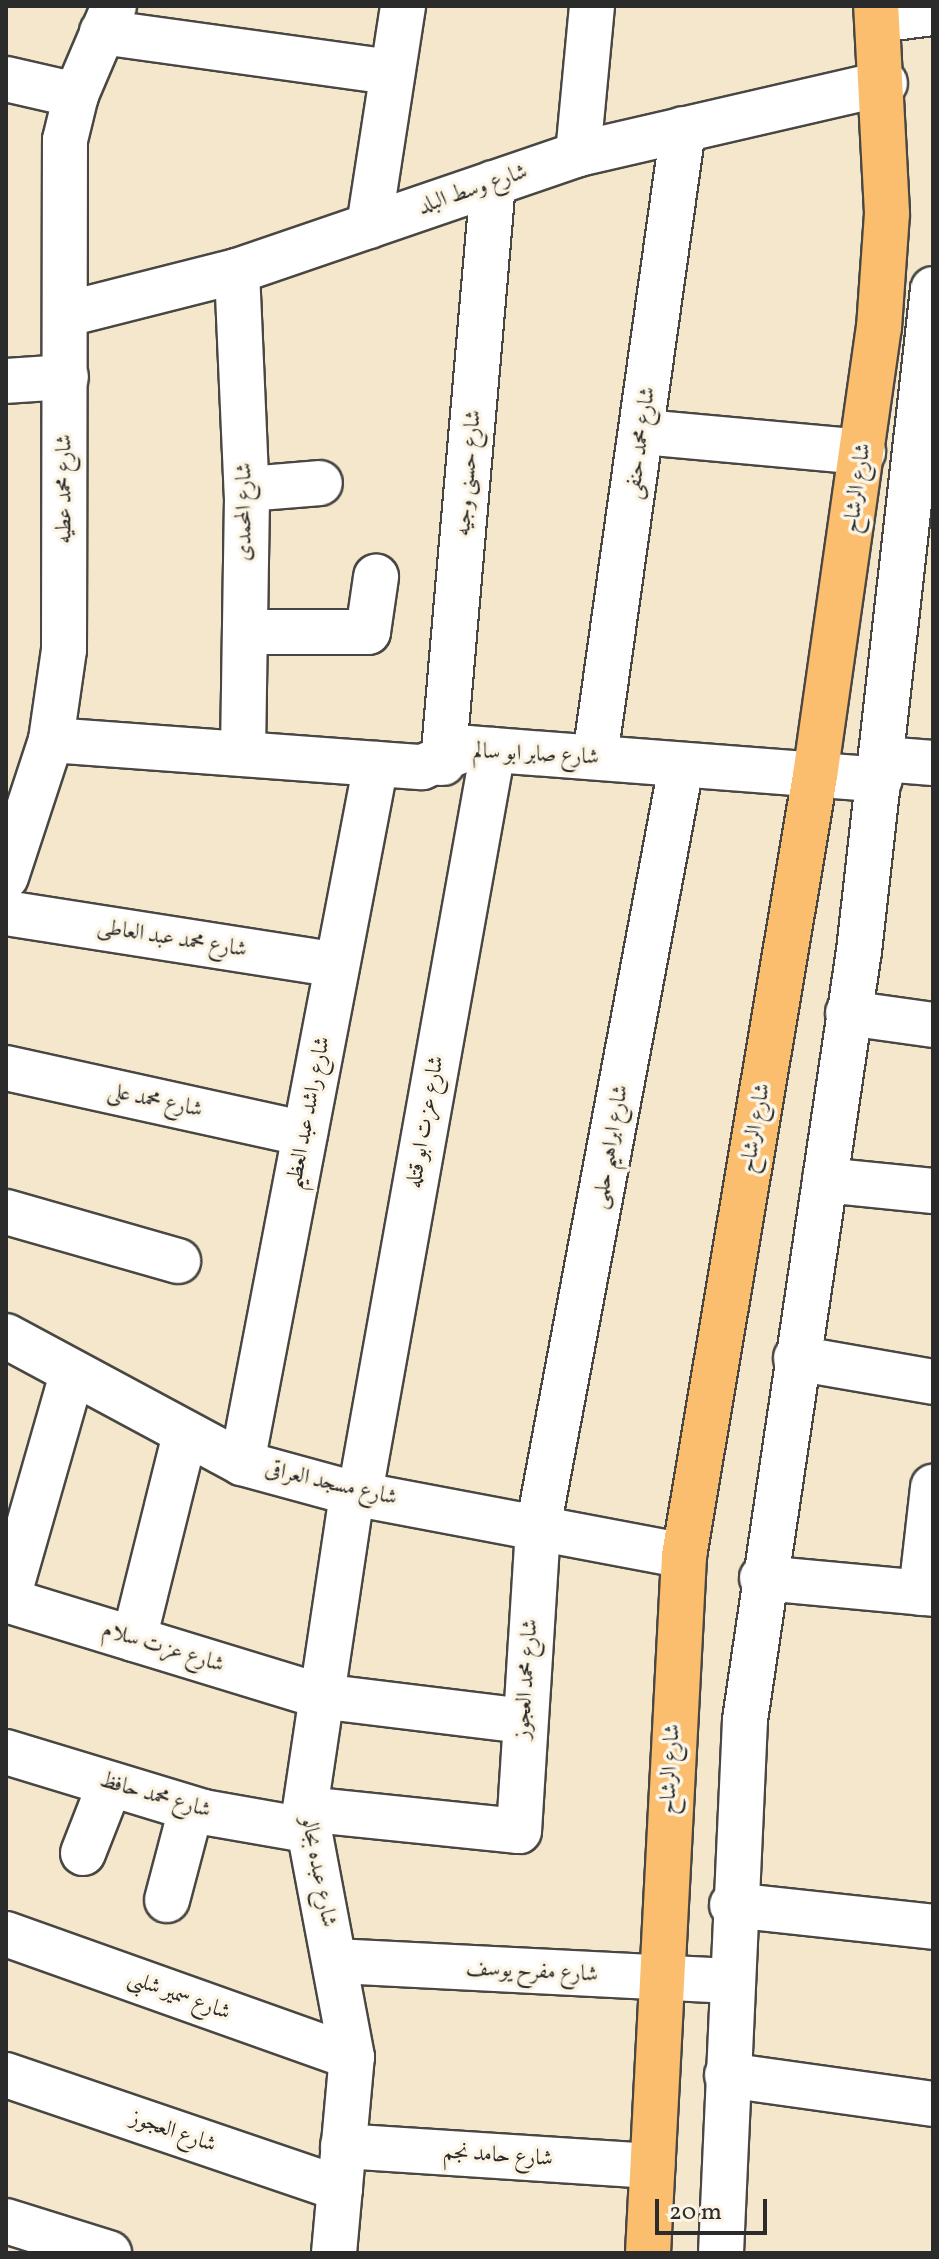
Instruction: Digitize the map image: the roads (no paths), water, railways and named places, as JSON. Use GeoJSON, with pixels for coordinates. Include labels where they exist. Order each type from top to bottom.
{"type":"FeatureCollection","features":[{"type":"Feature","properties":{"kind":"main road","name":"شارع الرشاح"},"geometry":{"type":"LineString","coordinates":[[648,2253],[684,1556],[815,776],[863,452],[887,213],[885,83],[877,13]]}},
{"type":"Feature","properties":{"kind":"street"},"geometry":{"type":"LineString","coordinates":[[369,226],[389,72],[403,6]]}},
{"type":"Feature","properties":{"kind":"street"},"geometry":{"type":"LineString","coordinates":[[578,154],[592,6]]}},
{"type":"Feature","properties":{"kind":"street"},"geometry":{"type":"LineString","coordinates":[[877,13],[933,13]]}},
{"type":"Feature","properties":{"kind":"street"},"geometry":{"type":"LineString","coordinates":[[108,19],[389,72]]}},
{"type":"Feature","properties":{"kind":"street","name":"شارع محمد عطيه"},"geometry":{"type":"LineString","coordinates":[[6,877],[51,740],[64,650],[65,140],[76,95],[108,19]]}},
{"type":"Feature","properties":{"kind":"street"},"geometry":{"type":"LineString","coordinates":[[6,79],[76,95]]}},
{"type":"Feature","properties":{"kind":"street","name":"شارع وسط البلد"},"geometry":{"type":"LineString","coordinates":[[67,314],[237,271],[578,154],[885,83]]}},
{"type":"Feature","properties":{"kind":"street","name":"شارع محمد حنفى"},"geometry":{"type":"LineString","coordinates":[[595,757],[643,432],[683,129]]}},
{"type":"Feature","properties":{"kind":"street","name":"شارع حسنى وجيه"},"geometry":{"type":"LineString","coordinates":[[443,763],[493,183]]}},
{"type":"Feature","properties":{"kind":"street","name":"شارع المحمدى"},"geometry":{"type":"LineString","coordinates":[[237,271],[247,489],[243,754]]}},
{"type":"Feature","properties":{"kind":"street"},"geometry":{"type":"LineString","coordinates":[[731,2251],[728,1981],[732,1905],[762,1578],[825,1180],[881,770],[917,596],[933,289]]}},
{"type":"Feature","properties":{"kind":"street"},"geometry":{"type":"LineString","coordinates":[[6,381],[66,377]]}},
{"type":"Feature","properties":{"kind":"street"},"geometry":{"type":"LineString","coordinates":[[643,432],[863,452]]}},
{"type":"Feature","properties":{"kind":"street"},"geometry":{"type":"LineString","coordinates":[[247,489],[320,483]]}},
{"type":"Feature","properties":{"kind":"street"},"geometry":{"type":"LineString","coordinates":[[245,632],[368,632],[376,577]]}},
{"type":"Feature","properties":{"kind":"street"},"geometry":{"type":"LineString","coordinates":[[843,588],[917,596]]}},
{"type":"Feature","properties":{"kind":"street","name":"شارع صابر ابو سالم"},"geometry":{"type":"LineString","coordinates":[[51,740],[376,764],[443,763],[468,748],[815,776],[933,763]]}},
{"type":"Feature","properties":{"kind":"street","name":"شارع عزت ابو قتله"},"geometry":{"type":"LineString","coordinates":[[356,1493],[493,750]]}},
{"type":"Feature","properties":{"kind":"street","name":"شارع راشد عبد العظيم"},"geometry":{"type":"LineString","coordinates":[[242,1463],[376,764]]}},
{"type":"Feature","properties":{"kind":"street","name":"شارع ابراهيم حلمى"},"geometry":{"type":"LineString","coordinates":[[538,1528],[681,767]]}},
{"type":"Feature","properties":{"kind":"street","name":"شارع محمد عبد العاطى"},"geometry":{"type":"LineString","coordinates":[[6,913],[337,965]]}},
{"type":"Feature","properties":{"kind":"street"},"geometry":{"type":"LineString","coordinates":[[848,1013],[933,1025]]}},
{"type":"Feature","properties":{"kind":"street","name":"شارع محمد على"},"geometry":{"type":"LineString","coordinates":[[6,1068],[305,1134]]}},
{"type":"Feature","properties":{"kind":"street"},"geometry":{"type":"LineString","coordinates":[[825,1180],[933,1191]]}},
{"type":"Feature","properties":{"kind":"street"},"geometry":{"type":"LineString","coordinates":[[6,1212],[178,1261]]}},
{"type":"Feature","properties":{"kind":"street","name":"شارع مسجد العراقى"},"geometry":{"type":"LineString","coordinates":[[6,1336],[242,1463],[356,1493],[684,1556]]}},
{"type":"Feature","properties":{"kind":"street"},"geometry":{"type":"LineString","coordinates":[[796,1358],[933,1382]]}},
{"type":"Feature","properties":{"kind":"street"},"geometry":{"type":"LineString","coordinates":[[7,1601],[72,1374]]}},
{"type":"Feature","properties":{"kind":"street"},"geometry":{"type":"LineString","coordinates":[[134,1639],[185,1435]]}},
{"type":"Feature","properties":{"kind":"street"},"geometry":{"type":"LineString","coordinates":[[762,1578],[927,1594],[933,1487]]}},
{"type":"Feature","properties":{"kind":"street","name":"شارع عبده بجالو"},"geometry":{"type":"LineString","coordinates":[[334,2253],[352,2057],[336,1961],[305,1820],[320,1696],[356,1493]]}},
{"type":"Feature","properties":{"kind":"street","name":"شارع محمد العجوز"},"geometry":{"type":"LineString","coordinates":[[519,1831],[523,1721],[538,1528]]}},
{"type":"Feature","properties":{"kind":"street","name":"شارع عزت سلام"},"geometry":{"type":"LineString","coordinates":[[7,1601],[320,1696],[523,1721]]}},
{"type":"Feature","properties":{"kind":"street","name":"شارع محمد حافظ"},"geometry":{"type":"LineString","coordinates":[[6,1752],[191,1809],[305,1820],[519,1831]]}},
{"type":"Feature","properties":{"kind":"street"},"geometry":{"type":"LineString","coordinates":[[83,1853],[110,1784]]}},
{"type":"Feature","properties":{"kind":"street"},"geometry":{"type":"LineString","coordinates":[[167,1900],[191,1809]]}},
{"type":"Feature","properties":{"kind":"street"},"geometry":{"type":"LineString","coordinates":[[732,1905],[933,1927]]}},
{"type":"Feature","properties":{"kind":"street","name":"شارع سمير شلبى"},"geometry":{"type":"LineString","coordinates":[[6,1934],[352,2057]]}},
{"type":"Feature","properties":{"kind":"street","name":"شارع مفرح يوسف"},"geometry":{"type":"LineString","coordinates":[[336,1961],[728,1981]]}},
{"type":"Feature","properties":{"kind":"street"},"geometry":{"type":"LineString","coordinates":[[727,2075],[933,2104]]}},
{"type":"Feature","properties":{"kind":"street","name":"شارع العجوز"},"geometry":{"type":"LineString","coordinates":[[7,2079],[340,2189]]}},
{"type":"Feature","properties":{"kind":"street","name":"شارع حامد نجم"},"geometry":{"type":"LineString","coordinates":[[343,2146],[652,2166]]}},
{"type":"Feature","properties":{"kind":"street"},"geometry":{"type":"LineString","coordinates":[[6,2221],[109,2253]]}}]}
